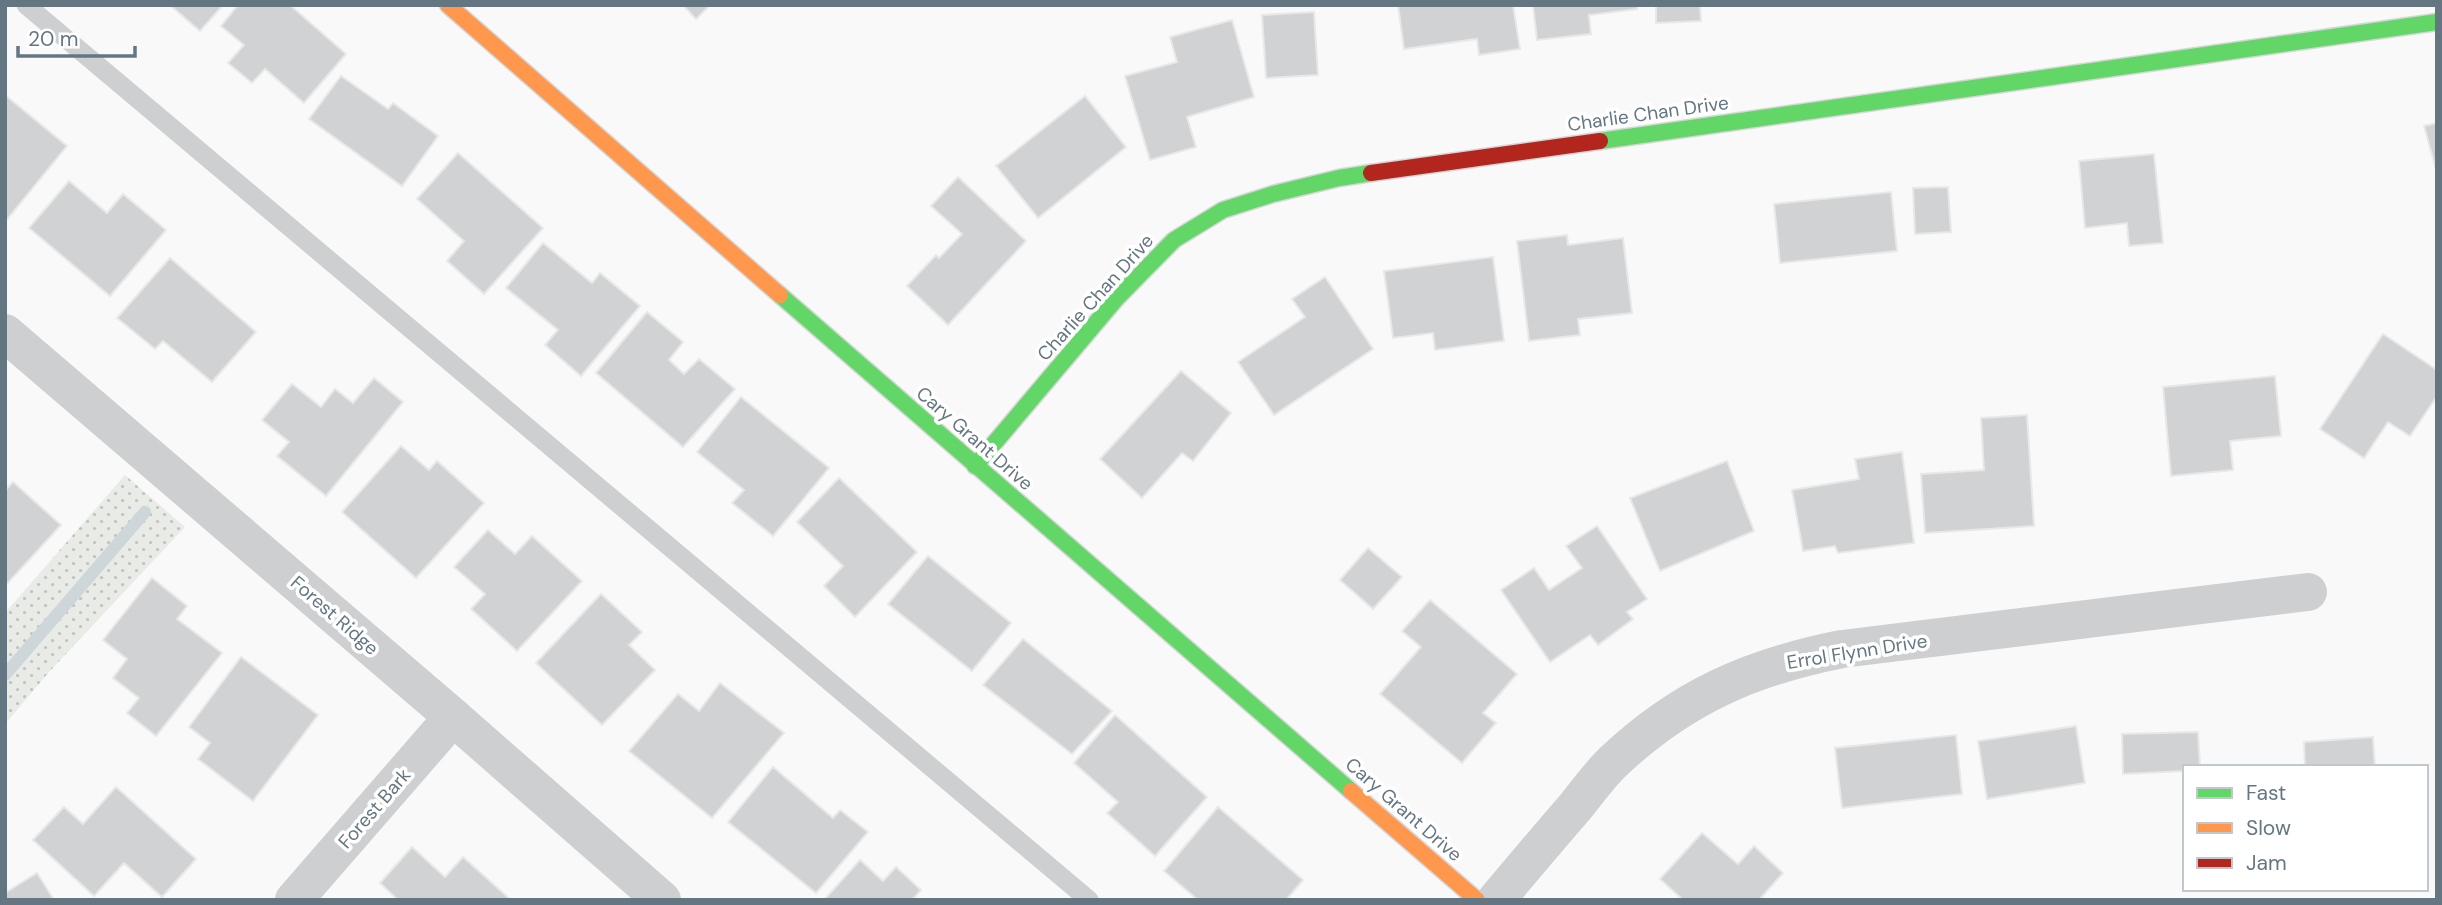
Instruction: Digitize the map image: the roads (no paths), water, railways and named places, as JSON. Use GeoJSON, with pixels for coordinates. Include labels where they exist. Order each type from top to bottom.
{"type":"FeatureCollection","features":[{"type":"Feature","properties":{"kind":"street","name":"Cary Grant Drive"},"geometry":{"type":"LineString","coordinates":[[453,7],[975,467],[1477,900]]}},
{"type":"Feature","properties":{"kind":"street","name":"Charlie Chan Drive"},"geometry":{"type":"LineString","coordinates":[[975,467],[1116,299],[1174,240],[1223,211],[1273,194],[1353,176],[2437,22]]}},
{"type":"Feature","properties":{"kind":"street","name":"Forest Ridge"},"geometry":{"type":"LineString","coordinates":[[5,333],[662,900]]}},
{"type":"Feature","properties":{"kind":"street","name":"Errol Flynn Drive"},"geometry":{"type":"LineString","coordinates":[[1496,900],[1613,761],[1679,709],[1754,671],[1795,658],[1842,649],[2308,592]]}},
{"type":"Feature","properties":{"kind":"street","name":"Forest Bark"},"geometry":{"type":"LineString","coordinates":[[295,900],[453,717]]}},
{"type":"Feature","properties":{"kind":"lane"},"geometry":{"type":"LineString","coordinates":[[26,5],[1089,900]]}},
{"type":"Feature","properties":{"kind":"waterway"},"geometry":{"type":"LineString","coordinates":[[5,675],[145,512]]}}]}
